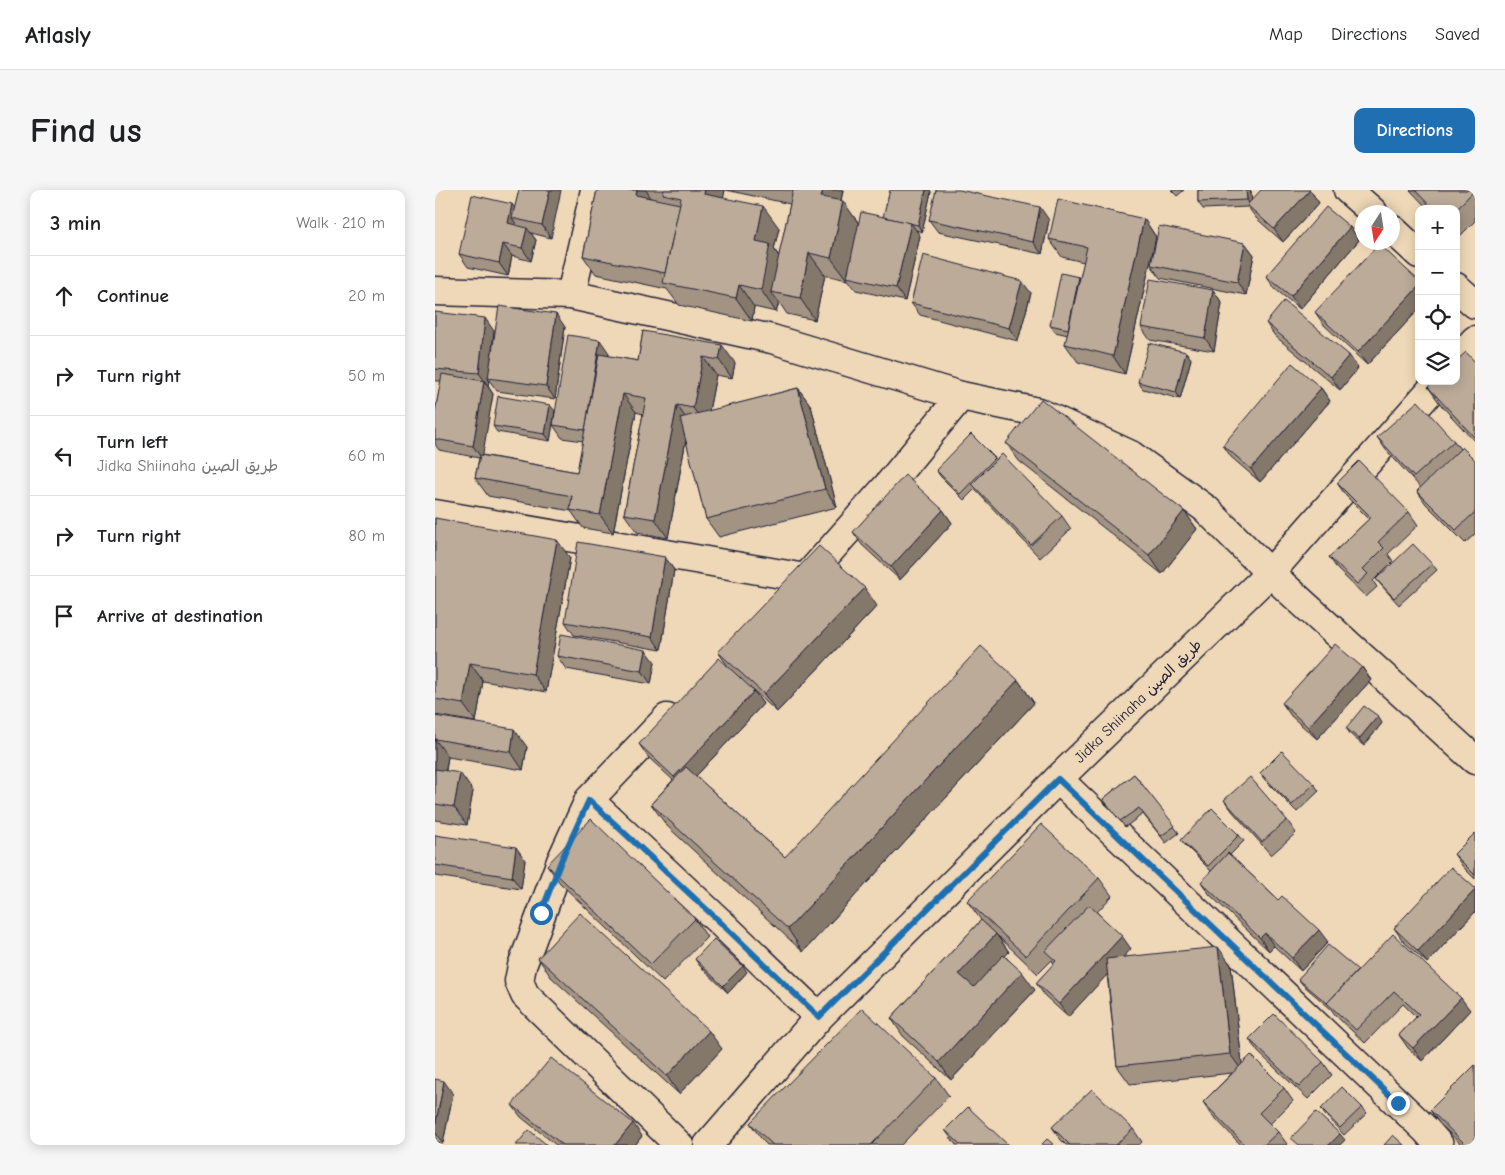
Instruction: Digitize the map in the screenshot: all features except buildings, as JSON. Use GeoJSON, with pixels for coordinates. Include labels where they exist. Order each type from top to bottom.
{"type":"FeatureCollection","features":[{"type":"Feature","properties":{"kind":"street"},"geometry":{"type":"LineString","coordinates":[[571,295],[595,190]]}},
{"type":"Feature","properties":{"kind":"street"},"geometry":{"type":"LineString","coordinates":[[1347,190],[1365,205]]}},
{"type":"Feature","properties":{"kind":"street"},"geometry":{"type":"LineString","coordinates":[[1400,236],[1415,250]]}},
{"type":"Feature","properties":{"kind":"street"},"geometry":{"type":"LineString","coordinates":[[435,291],[571,295],[772,340],[961,396],[1038,412],[1131,455],[1206,509],[1270,573],[1475,760]]}},
{"type":"Feature","properties":{"kind":"street"},"geometry":{"type":"LineString","coordinates":[[1460,291],[1475,304]]}},
{"type":"Feature","properties":{"kind":"street"},"geometry":{"type":"LineString","coordinates":[[1460,357],[1475,340]]}},
{"type":"Feature","properties":{"kind":"street","name":"Jidka Shiinaha طريق الصين"},"geometry":{"type":"LineString","coordinates":[[717,1142],[819,1017],[1058,779],[1270,573],[1435,385]]}},
{"type":"Feature","properties":{"kind":"street"},"geometry":{"type":"LineString","coordinates":[[785,599],[889,484],[961,396]]}},
{"type":"Feature","properties":{"kind":"street"},"geometry":{"type":"LineString","coordinates":[[435,514],[805,578]]}},
{"type":"Feature","properties":{"kind":"street"},"geometry":{"type":"LineString","coordinates":[[679,1145],[525,995],[519,981],[522,966],[561,861],[589,800],[681,703]]}},
{"type":"Feature","properties":{"kind":"street"},"geometry":{"type":"LineString","coordinates":[[1058,779],[1431,1133]]}},
{"type":"Feature","properties":{"kind":"street"},"geometry":{"type":"LineString","coordinates":[[589,800],[819,1017]]}},
{"type":"Feature","properties":{"kind":"route"},"geometry":{"type":"LineString","coordinates":[[541,913],[561,861],[589,800],[819,1017],[1058,779],[1398,1103]]}}]}
